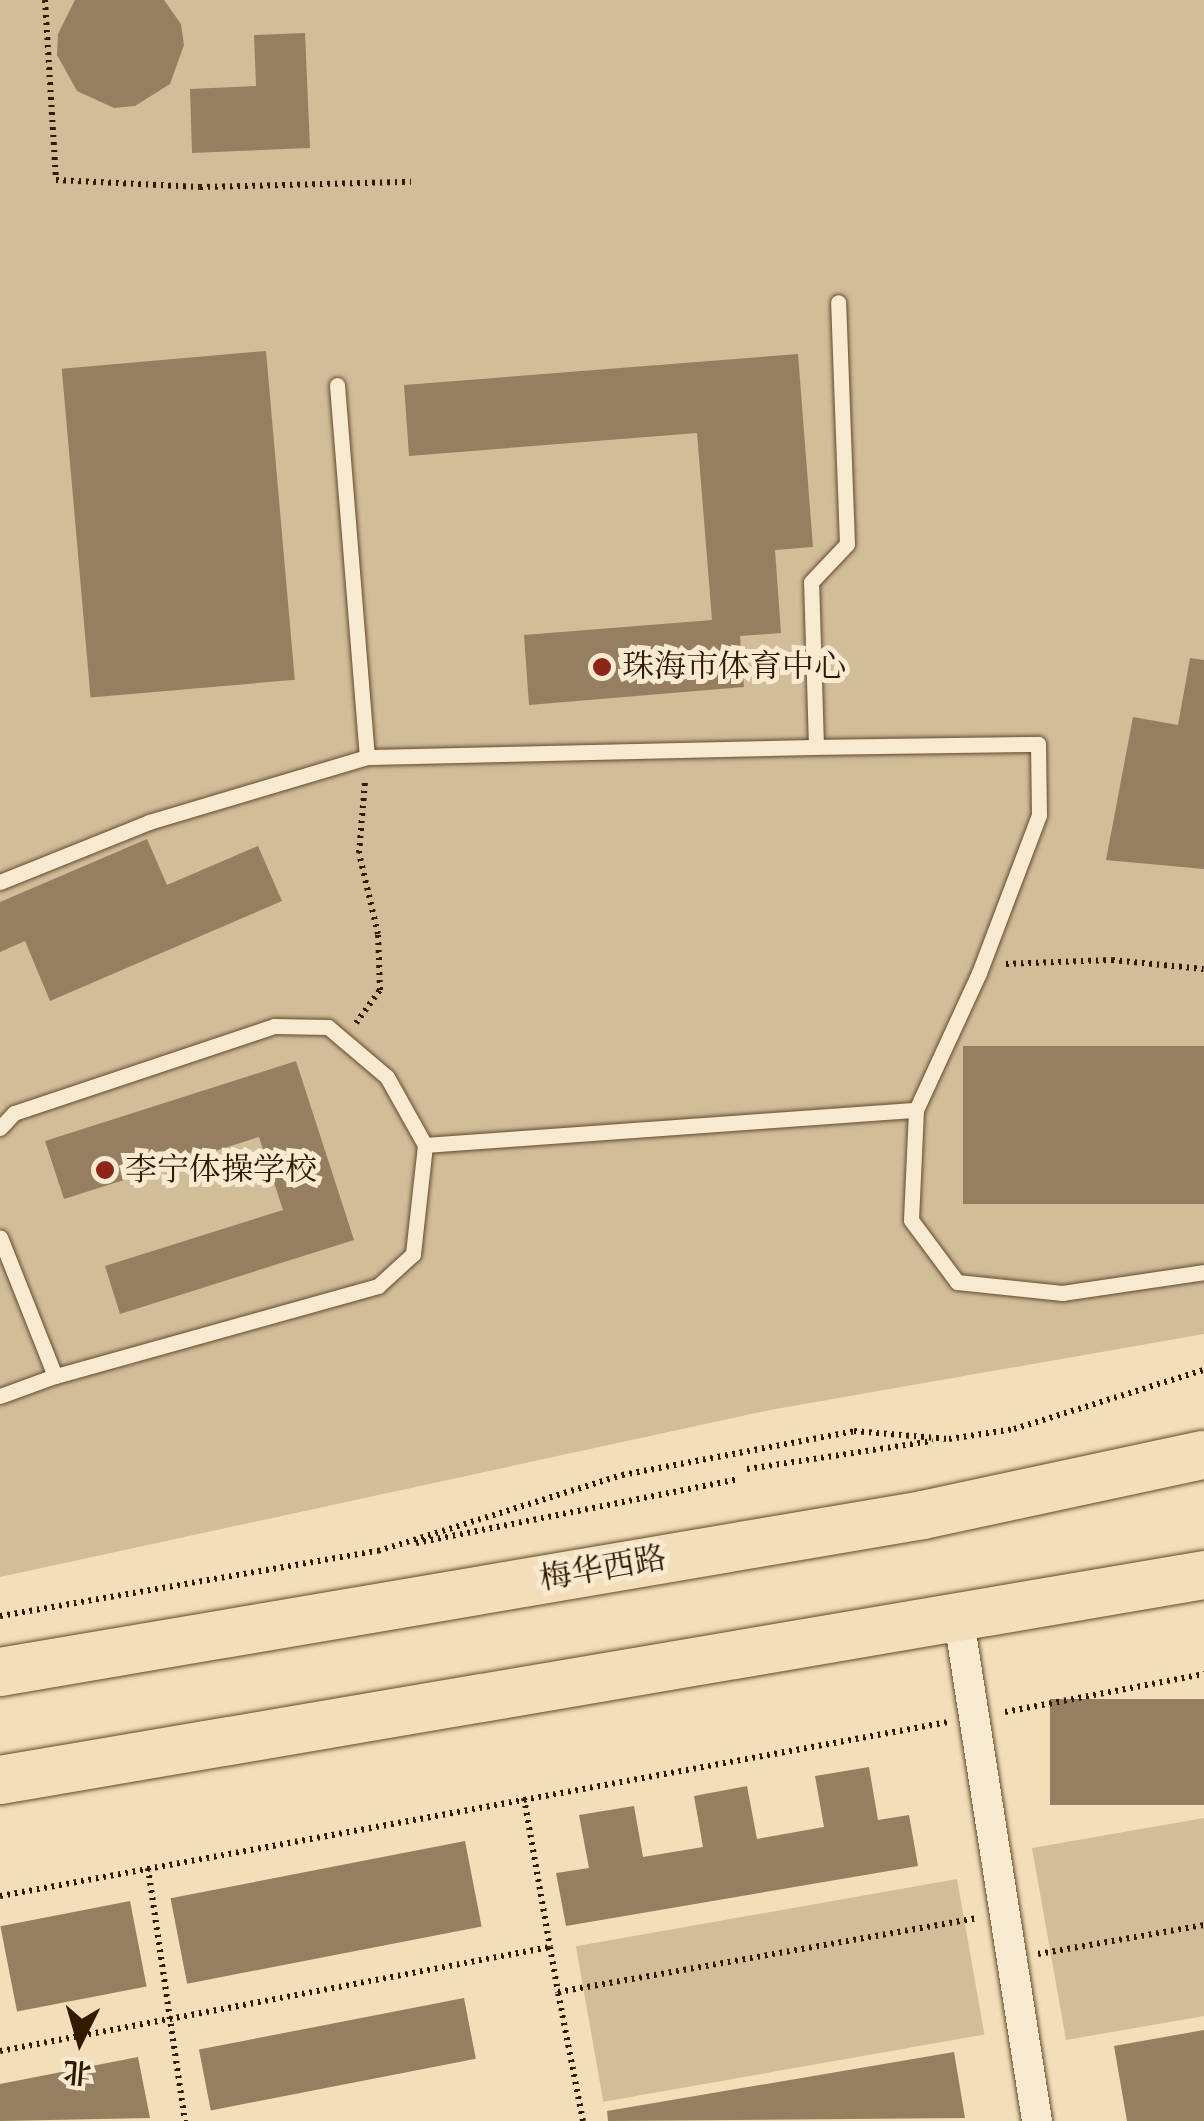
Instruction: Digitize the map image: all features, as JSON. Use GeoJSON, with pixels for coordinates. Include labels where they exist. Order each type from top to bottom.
{"type":"FeatureCollection","features":[{"type":"Feature","properties":{"kind":"main road","name":"梅华西路"},"geometry":{"type":"LineString","coordinates":[[0,1672],[924,1515],[1204,1455]]}},
{"type":"Feature","properties":{"kind":"main road"},"geometry":{"type":"LineString","coordinates":[[0,1780],[958,1620],[1204,1575]]}},
{"type":"Feature","properties":{"kind":"street"},"geometry":{"type":"LineString","coordinates":[[958,1620],[1037,2121]]}},
{"type":"Feature","properties":{"kind":"lane"},"geometry":{"type":"LineString","coordinates":[[816,747],[811,582],[847,544],[838,302]]}},
{"type":"Feature","properties":{"kind":"lane"},"geometry":{"type":"LineString","coordinates":[[338,385],[367,757]]}},
{"type":"Feature","properties":{"kind":"lane"},"geometry":{"type":"LineString","coordinates":[[0,882],[150,822],[367,757],[1038,744],[1039,815],[982,965],[916,1110],[911,1220],[957,1282],[1062,1293],[1204,1272]]}},
{"type":"Feature","properties":{"kind":"lane"},"geometry":{"type":"LineString","coordinates":[[0,1128],[14,1113],[274,1026],[328,1027],[347,1036],[387,1077],[426,1145],[422,1223],[413,1254],[378,1286],[54,1376],[0,1396]]}},
{"type":"Feature","properties":{"kind":"lane"},"geometry":{"type":"LineString","coordinates":[[426,1145],[916,1110]]}},
{"type":"Feature","properties":{"kind":"lane"},"geometry":{"type":"LineString","coordinates":[[0,1237],[54,1376]]}},
{"type":"Feature","properties":{"kind":"path"},"geometry":{"type":"LineString","coordinates":[[45,0],[56,180],[200,187],[411,182]]}},
{"type":"Feature","properties":{"kind":"path"},"geometry":{"type":"LineString","coordinates":[[347,1036],[380,990],[378,934],[359,854],[367,757]]}},
{"type":"Feature","properties":{"kind":"path"},"geometry":{"type":"LineString","coordinates":[[982,965],[1112,960],[1204,969]]}},
{"type":"Feature","properties":{"kind":"path"},"geometry":{"type":"LineString","coordinates":[[747,1469],[1014,1428],[1204,1370]]}},
{"type":"Feature","properties":{"kind":"path"},"geometry":{"type":"LineString","coordinates":[[378,1551],[622,1475],[854,1431],[949,1440]]}},
{"type":"Feature","properties":{"kind":"path"},"geometry":{"type":"LineString","coordinates":[[0,1616],[378,1551],[738,1478]]}},
{"type":"Feature","properties":{"kind":"path"},"geometry":{"type":"LineString","coordinates":[[0,1896],[1204,1674]]}},
{"type":"Feature","properties":{"kind":"path"},"geometry":{"type":"LineString","coordinates":[[524,1798],[582,2121]]}},
{"type":"Feature","properties":{"kind":"path"},"geometry":{"type":"LineString","coordinates":[[148,1868],[174,2018],[173,2066],[184,2121]]}},
{"type":"Feature","properties":{"kind":"path"},"geometry":{"type":"LineString","coordinates":[[558,1992],[1005,1913]]}},
{"type":"Feature","properties":{"kind":"path"},"geometry":{"type":"LineString","coordinates":[[1012,1959],[1204,1925]]}},
{"type":"Feature","properties":{"kind":"path"},"geometry":{"type":"LineString","coordinates":[[0,2051],[550,1947]]}},
{"type":"Feature","properties":{"kind":"shaded area","name":"珠海市体育中心"},"geometry":{"type":"Polygon","coordinates":[[[0,0],[1204,0],[1204,1334],[770,1410],[0,1577],[0,0]]]}},
{"type":"Feature","properties":{"kind":"shaded area"},"geometry":{"type":"Polygon","coordinates":[[[1204,1818],[1204,2016],[1066,2040],[1032,1848],[1204,1818]]]}},
{"type":"Feature","properties":{"kind":"shaded area"},"geometry":{"type":"Polygon","coordinates":[[[957,1879],[984,2035],[603,2102],[576,1946],[957,1879]]]}},
{"type":"Feature","properties":{"kind":"building"},"geometry":{"type":"Polygon","coordinates":[[[75,0],[164,0],[181,24],[184,45],[170,84],[135,106],[114,108],[77,91],[57,55],[58,34],[75,0]]]}},
{"type":"Feature","properties":{"kind":"building"},"geometry":{"type":"Polygon","coordinates":[[[305,33],[310,148],[192,153],[190,89],[256,86],[254,35],[305,33]]]}},
{"type":"Feature","properties":{"kind":"building"},"geometry":{"type":"Polygon","coordinates":[[[266,351],[295,680],[91,698],[62,369],[266,351]]]}},
{"type":"Feature","properties":{"kind":"building"},"geometry":{"type":"Polygon","coordinates":[[[798,354],[813,547],[775,550],[781,633],[740,636],[744,687],[529,705],[524,635],[712,620],[697,433],[409,456],[404,385],[798,354]]]}},
{"type":"Feature","properties":{"kind":"building"},"geometry":{"type":"Polygon","coordinates":[[[1190,658],[1204,660],[1204,869],[1106,860],[1133,717],[1178,725],[1190,658]]]}},
{"type":"Feature","properties":{"kind":"building"},"geometry":{"type":"Polygon","coordinates":[[[147,839],[167,885],[258,846],[282,901],[50,1001],[25,941],[0,952],[0,902],[147,839]]]}},
{"type":"Feature","properties":{"kind":"building"},"geometry":{"type":"Polygon","coordinates":[[[963,1046],[1204,1046],[1204,1204],[963,1204],[963,1046]]]}},
{"type":"Feature","properties":{"kind":"building","name":"李宁体操学校"},"geometry":{"type":"Polygon","coordinates":[[[296,1061],[354,1240],[120,1314],[105,1266],[283,1210],[259,1137],[64,1199],[45,1141],[296,1061]]]}},
{"type":"Feature","properties":{"kind":"building"},"geometry":{"type":"Polygon","coordinates":[[[1050,1699],[1204,1699],[1204,1805],[1050,1805],[1050,1699]]]}},
{"type":"Feature","properties":{"kind":"building"},"geometry":{"type":"Polygon","coordinates":[[[869,1767],[878,1820],[909,1815],[918,1866],[566,1926],[556,1873],[589,1868],[579,1815],[634,1806],[643,1857],[703,1847],[694,1796],[747,1786],[757,1839],[824,1827],[815,1776],[869,1767]]]}},
{"type":"Feature","properties":{"kind":"building"},"geometry":{"type":"Polygon","coordinates":[[[465,1841],[482,1926],[187,1984],[171,1898],[465,1841]]]}},
{"type":"Feature","properties":{"kind":"building"},"geometry":{"type":"Polygon","coordinates":[[[130,1901],[147,1986],[17,2012],[0,1926],[130,1901]]]}},
{"type":"Feature","properties":{"kind":"building"},"geometry":{"type":"Polygon","coordinates":[[[464,1998],[476,2059],[211,2110],[199,2050],[464,1998]]]}},
{"type":"Feature","properties":{"kind":"building"},"geometry":{"type":"Polygon","coordinates":[[[1204,2030],[1204,2121],[1127,2121],[1114,2046],[1204,2030]]]}},
{"type":"Feature","properties":{"kind":"building"},"geometry":{"type":"Polygon","coordinates":[[[954,2052],[965,2118],[608,2121],[607,2111],[954,2052]]]}},
{"type":"Feature","properties":{"kind":"building"},"geometry":{"type":"Polygon","coordinates":[[[138,2057],[150,2118],[0,2121],[0,2084],[138,2057]]]}},
{"type":"Feature","properties":{"kind":"place","name":"珠海市体育中心"},"geometry":{"type":"Point","coordinates":[602,667]}},
{"type":"Feature","properties":{"kind":"place","name":"李宁体操学校"},"geometry":{"type":"Point","coordinates":[105,1170]}}]}
